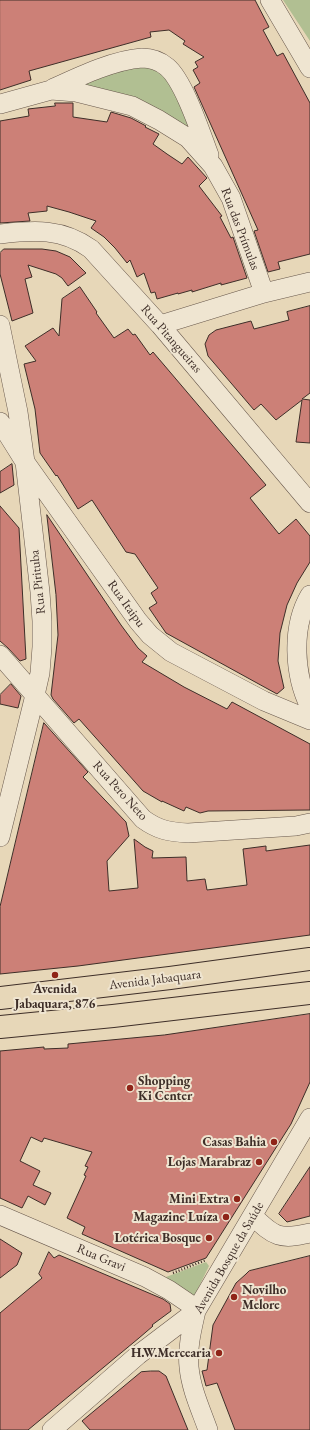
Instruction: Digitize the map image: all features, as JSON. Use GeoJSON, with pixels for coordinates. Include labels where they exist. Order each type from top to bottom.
{"type":"FeatureCollection","features":[{"type":"Feature","properties":{"kind":"main road","name":"Avenida Jabaquara"},"geometry":{"type":"LineString","coordinates":[[0,998],[170,978],[310,959]]}},
{"type":"Feature","properties":{"kind":"main road"},"geometry":{"type":"LineString","coordinates":[[0,1027],[113,1016],[310,993]]}},
{"type":"Feature","properties":{"kind":"street"},"geometry":{"type":"LineString","coordinates":[[270,0],[310,68]]}},
{"type":"Feature","properties":{"kind":"street","name":"Rua das Prímulas"},"geometry":{"type":"LineString","coordinates":[[0,104],[51,90],[92,71],[129,60],[142,58],[153,59],[168,67],[180,84],[192,110],[213,166],[231,198],[242,226],[264,293]]}},
{"type":"Feature","properties":{"kind":"street","name":"Rua das Prímulas"},"geometry":{"type":"LineString","coordinates":[[51,90],[76,92],[132,106],[159,120],[188,138],[213,166]]}},
{"type":"Feature","properties":{"kind":"street","name":"Rua Pitangueiras"},"geometry":{"type":"LineString","coordinates":[[0,234],[26,231],[63,234],[80,241],[91,249],[160,325],[310,503]]}},
{"type":"Feature","properties":{"kind":"street"},"geometry":{"type":"LineString","coordinates":[[160,325],[264,293],[310,282]]}},
{"type":"Feature","properties":{"kind":"street","name":"Rua Pirituba"},"geometry":{"type":"LineString","coordinates":[[0,325],[18,412],[40,592],[42,621],[40,673],[0,837]]}},
{"type":"Feature","properties":{"kind":"street","name":"Rua Itaipu"},"geometry":{"type":"LineString","coordinates":[[0,422],[25,462],[138,621],[159,644],[171,652],[264,701],[310,720]]}},
{"type":"Feature","properties":{"kind":"street"},"geometry":{"type":"LineString","coordinates":[[310,595],[304,608],[297,642],[298,670],[304,694],[310,707]]}},
{"type":"Feature","properties":{"kind":"street","name":"Rua Pero Neto"},"geometry":{"type":"LineString","coordinates":[[0,655],[143,819],[156,827],[172,832],[188,833],[296,826],[310,823]]}},
{"type":"Feature","properties":{"kind":"street","name":"Avenida Bosque da Saúde"},"geometry":{"type":"LineString","coordinates":[[208,1430],[191,1379],[189,1365],[191,1336],[197,1310],[310,1118]]}},
{"type":"Feature","properties":{"kind":"street","name":"Rua Gravi"},"geometry":{"type":"LineString","coordinates":[[0,1215],[152,1281],[169,1290],[197,1310]]}},
{"type":"Feature","properties":{"kind":"street"},"geometry":{"type":"LineString","coordinates":[[252,1216],[273,1234],[291,1237],[310,1234]]}},
{"type":"Feature","properties":{"kind":"street"},"geometry":{"type":"LineString","coordinates":[[52,1430],[138,1355],[197,1310]]}},
{"type":"Feature","properties":{"kind":"path"},"geometry":{"type":"LineString","coordinates":[[152,1281],[208,1259],[222,1266]]}},
{"type":"Feature","properties":{"kind":"green space"},"geometry":{"type":"Polygon","coordinates":[[[283,0],[310,0],[310,41],[283,0]]]}},
{"type":"Feature","properties":{"kind":"green space"},"geometry":{"type":"Polygon","coordinates":[[[143,63],[166,72],[194,132],[80,85],[143,63]]]}},
{"type":"Feature","properties":{"kind":"green space"},"geometry":{"type":"Polygon","coordinates":[[[206,1262],[209,1266],[193,1299],[166,1277],[206,1262]]]}},
{"type":"Feature","properties":{"kind":"building"},"geometry":{"type":"Polygon","coordinates":[[[0,0],[255,0],[269,27],[263,30],[277,56],[283,53],[310,103],[310,254],[278,262],[280,269],[268,272],[254,231],[258,230],[194,87],[200,83],[193,70],[198,67],[195,62],[204,57],[183,44],[185,41],[169,30],[150,32],[151,37],[29,71],[31,80],[0,90],[0,0]]]}},
{"type":"Feature","properties":{"kind":"building"},"geometry":{"type":"Polygon","coordinates":[[[55,103],[73,103],[73,117],[107,122],[111,112],[131,118],[159,134],[153,144],[167,154],[182,164],[188,157],[207,178],[199,186],[222,216],[220,217],[231,238],[233,237],[247,278],[157,299],[155,292],[151,293],[144,273],[137,277],[130,260],[127,263],[104,237],[91,228],[96,221],[47,206],[47,211],[28,213],[30,221],[0,223],[0,121],[29,116],[28,109],[55,106],[55,103]]]}},
{"type":"Feature","properties":{"kind":"building"},"geometry":{"type":"Polygon","coordinates":[[[4,249],[42,249],[56,251],[70,257],[86,273],[68,286],[62,278],[56,274],[28,265],[32,277],[25,279],[33,313],[12,321],[0,274],[0,253],[4,249]]]}},
{"type":"Feature","properties":{"kind":"building"},"geometry":{"type":"Polygon","coordinates":[[[80,287],[114,338],[128,329],[133,335],[135,334],[150,355],[153,352],[266,485],[250,498],[279,534],[296,519],[310,536],[310,562],[297,583],[287,605],[280,633],[278,661],[284,688],[277,694],[166,633],[149,608],[157,603],[151,593],[158,588],[135,554],[126,552],[92,500],[78,509],[57,475],[56,476],[40,453],[35,409],[24,364],[36,361],[25,346],[53,328],[59,336],[62,299],[80,287]]]}},
{"type":"Feature","properties":{"kind":"building"},"geometry":{"type":"Polygon","coordinates":[[[310,306],[310,393],[302,399],[310,400],[310,443],[296,442],[302,400],[276,420],[261,404],[254,410],[208,356],[205,344],[209,335],[216,330],[251,321],[254,329],[289,320],[287,312],[310,306]]]}},
{"type":"Feature","properties":{"kind":"building"},"geometry":{"type":"Polygon","coordinates":[[[12,464],[14,485],[0,493],[0,472],[12,464]]]}},
{"type":"Feature","properties":{"kind":"building"},"geometry":{"type":"Polygon","coordinates":[[[0,506],[19,528],[26,659],[20,661],[0,641],[0,506]]]}},
{"type":"Feature","properties":{"kind":"building"},"geometry":{"type":"Polygon","coordinates":[[[47,515],[121,625],[138,648],[147,656],[142,662],[184,687],[227,709],[232,702],[310,744],[310,810],[208,811],[200,813],[186,807],[184,811],[162,802],[143,791],[79,719],[74,723],[51,695],[58,635],[56,595],[47,515]]]}},
{"type":"Feature","properties":{"kind":"building"},"geometry":{"type":"Polygon","coordinates":[[[11,684],[21,696],[18,708],[0,704],[0,695],[11,684]]]}},
{"type":"Feature","properties":{"kind":"building"},"geometry":{"type":"Polygon","coordinates":[[[44,723],[88,772],[83,777],[126,822],[129,836],[107,861],[109,891],[138,888],[134,839],[153,851],[152,858],[186,857],[187,881],[205,879],[207,890],[247,885],[243,849],[266,846],[266,851],[310,845],[310,935],[78,966],[0,974],[0,907],[44,723]]]}},
{"type":"Feature","properties":{"kind":"building"},"geometry":{"type":"Polygon","coordinates":[[[310,1014],[310,1082],[291,1124],[206,1258],[168,1272],[82,1234],[85,1227],[67,1218],[86,1176],[84,1175],[88,1167],[85,1166],[92,1152],[44,1138],[42,1142],[31,1137],[20,1161],[40,1171],[33,1185],[51,1193],[45,1205],[28,1196],[22,1208],[0,1198],[0,1051],[44,1047],[44,1049],[68,1048],[68,1044],[164,1035],[310,1014]]]}},
{"type":"Feature","properties":{"kind":"building"},"geometry":{"type":"Polygon","coordinates":[[[310,1167],[310,1216],[287,1222],[279,1214],[310,1167]]]}},
{"type":"Feature","properties":{"kind":"building"},"geometry":{"type":"Polygon","coordinates":[[[0,1239],[22,1253],[17,1265],[0,1278],[0,1239]]]}},
{"type":"Feature","properties":{"kind":"building"},"geometry":{"type":"Polygon","coordinates":[[[49,1252],[54,1258],[59,1255],[163,1299],[170,1304],[171,1311],[152,1325],[153,1326],[139,1338],[28,1430],[0,1430],[0,1313],[42,1278],[39,1274],[49,1252]]]}},
{"type":"Feature","properties":{"kind":"building"},"geometry":{"type":"Polygon","coordinates":[[[310,1256],[310,1430],[235,1430],[217,1383],[206,1386],[202,1371],[207,1370],[213,1325],[236,1283],[249,1271],[310,1256]]]}},
{"type":"Feature","properties":{"kind":"building"},"geometry":{"type":"Polygon","coordinates":[[[159,1371],[166,1376],[188,1430],[90,1430],[82,1421],[141,1372],[159,1371]]]}},
{"type":"Feature","properties":{"kind":"place","name":"Avenida Jabaquara, 876"},"geometry":{"type":"Point","coordinates":[55,975]}},
{"type":"Feature","properties":{"kind":"place","name":"Shopping Ki Center"},"geometry":{"type":"Point","coordinates":[130,1088]}},
{"type":"Feature","properties":{"kind":"place","name":"Casas Bahia"},"geometry":{"type":"Point","coordinates":[274,1142]}},
{"type":"Feature","properties":{"kind":"place","name":"Lojas Marabraz"},"geometry":{"type":"Point","coordinates":[259,1162]}},
{"type":"Feature","properties":{"kind":"place","name":"Mini Extra"},"geometry":{"type":"Point","coordinates":[237,1199]}},
{"type":"Feature","properties":{"kind":"place","name":"Magazine Luíza"},"geometry":{"type":"Point","coordinates":[226,1217]}},
{"type":"Feature","properties":{"kind":"place","name":"Lotérica Bosque"},"geometry":{"type":"Point","coordinates":[209,1238]}},
{"type":"Feature","properties":{"kind":"place","name":"Novilho Melore"},"geometry":{"type":"Point","coordinates":[234,1297]}},
{"type":"Feature","properties":{"kind":"place","name":"H.W.Mercearia"},"geometry":{"type":"Point","coordinates":[219,1353]}}]}
